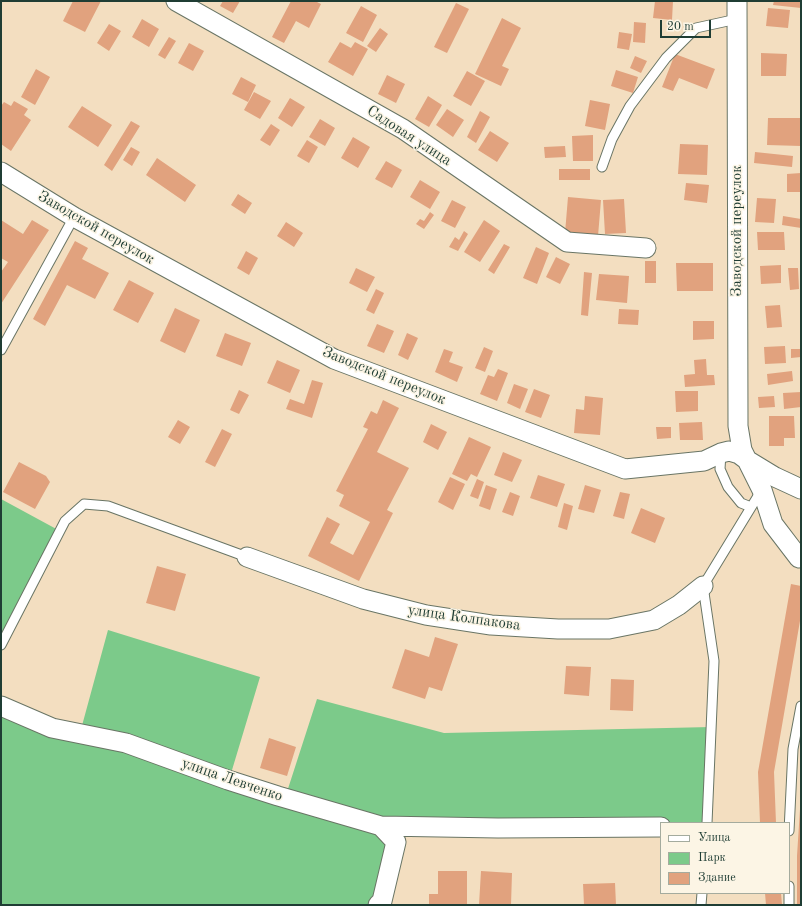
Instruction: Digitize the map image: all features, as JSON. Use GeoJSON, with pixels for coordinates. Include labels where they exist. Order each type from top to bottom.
{"type":"FeatureCollection","features":[{"type":"Feature","properties":{"kind":"street","name":"Садовая улица"},"geometry":{"type":"LineString","coordinates":[[176,1],[403,129],[567,242],[646,248]]}},
{"type":"Feature","properties":{"kind":"street","name":"Заводской переулок"},"geometry":{"type":"LineString","coordinates":[[737,10],[738,426],[742,450],[762,490],[773,524],[800,558]]}},
{"type":"Feature","properties":{"kind":"street","name":"Заводской переулок"},"geometry":{"type":"LineString","coordinates":[[1,172],[74,217],[334,359],[625,469],[704,461],[721,452]]}},
{"type":"Feature","properties":{"kind":"street"},"geometry":{"type":"LineString","coordinates":[[721,452],[730,451],[739,454],[775,477],[801,489]]}},
{"type":"Feature","properties":{"kind":"street","name":"улица Колпакова"},"geometry":{"type":"LineString","coordinates":[[246,556],[363,599],[426,616],[491,625],[558,629],[609,629],[654,620],[679,605],[703,586]]}},
{"type":"Feature","properties":{"kind":"street","name":"улица Левченко"},"geometry":{"type":"LineString","coordinates":[[1,706],[52,728],[126,743],[271,794],[381,826],[493,828],[660,827]]}},
{"type":"Feature","properties":{"kind":"street"},"geometry":{"type":"LineString","coordinates":[[378,905],[382,901],[396,842],[381,826]]}},
{"type":"Feature","properties":{"kind":"lane"},"geometry":{"type":"LineString","coordinates":[[602,167],[612,139],[630,106],[666,58],[696,28],[737,10]]}},
{"type":"Feature","properties":{"kind":"lane"},"geometry":{"type":"LineString","coordinates":[[1,350],[74,217]]}},
{"type":"Feature","properties":{"kind":"lane"},"geometry":{"type":"LineString","coordinates":[[721,452],[720,469],[728,487],[741,503],[751,507]]}},
{"type":"Feature","properties":{"kind":"lane"},"geometry":{"type":"LineString","coordinates":[[707,822],[714,661],[703,586],[762,490]]}},
{"type":"Feature","properties":{"kind":"lane"},"geometry":{"type":"LineString","coordinates":[[1,645],[65,520],[84,504],[108,506],[246,556]]}},
{"type":"Feature","properties":{"kind":"lane"},"geometry":{"type":"LineString","coordinates":[[789,822],[793,749],[801,706]]}},
{"type":"Feature","properties":{"kind":"lane"},"geometry":{"type":"LineString","coordinates":[[701,905],[702,894]]}},
{"type":"Feature","properties":{"kind":"lane"},"geometry":{"type":"LineString","coordinates":[[789,894],[789,905]]}},
{"type":"Feature","properties":{"kind":"green space"},"geometry":{"type":"Polygon","coordinates":[[[1,499],[60,531],[1,645],[1,499]]]}},
{"type":"Feature","properties":{"kind":"green space"},"geometry":{"type":"Polygon","coordinates":[[[108,630],[260,677],[229,780],[285,798],[317,699],[444,733],[711,727],[707,822],[382,826],[396,842],[378,905],[1,905],[1,706],[80,733],[108,630]]]}},
{"type":"Feature","properties":{"kind":"building"},"geometry":{"type":"Polygon","coordinates":[[[73,1],[101,1],[85,32],[63,21],[73,1]]]}},
{"type":"Feature","properties":{"kind":"building"},"geometry":{"type":"Polygon","coordinates":[[[223,1],[240,1],[233,13],[220,6],[223,1]]]}},
{"type":"Feature","properties":{"kind":"building"},"geometry":{"type":"Polygon","coordinates":[[[291,1],[315,1],[321,4],[309,28],[296,21],[284,43],[272,37],[291,1]]]}},
{"type":"Feature","properties":{"kind":"building"},"geometry":{"type":"Polygon","coordinates":[[[655,1],[673,1],[672,20],[653,18],[655,1]]]}},
{"type":"Feature","properties":{"kind":"building"},"geometry":{"type":"Polygon","coordinates":[[[774,1],[801,1],[801,8],[773,5],[774,1]]]}},
{"type":"Feature","properties":{"kind":"building"},"geometry":{"type":"Polygon","coordinates":[[[456,3],[469,9],[447,53],[434,47],[456,3]]]}},
{"type":"Feature","properties":{"kind":"building"},"geometry":{"type":"Polygon","coordinates":[[[361,6],[377,15],[363,42],[346,33],[361,6]]]}},
{"type":"Feature","properties":{"kind":"building"},"geometry":{"type":"Polygon","coordinates":[[[768,8],[790,10],[788,28],[766,26],[768,8]]]}},
{"type":"Feature","properties":{"kind":"building"},"geometry":{"type":"Polygon","coordinates":[[[502,18],[521,28],[502,66],[509,69],[501,86],[475,74],[502,18]]]}},
{"type":"Feature","properties":{"kind":"building"},"geometry":{"type":"Polygon","coordinates":[[[142,19],[159,29],[149,47],[132,37],[142,19]]]}},
{"type":"Feature","properties":{"kind":"building"},"geometry":{"type":"Polygon","coordinates":[[[634,22],[646,23],[645,43],[633,42],[634,22]]]}},
{"type":"Feature","properties":{"kind":"building"},"geometry":{"type":"Polygon","coordinates":[[[109,24],[121,31],[109,51],[97,43],[109,24]]]}},
{"type":"Feature","properties":{"kind":"building"},"geometry":{"type":"Polygon","coordinates":[[[380,28],[388,34],[376,52],[367,46],[380,28]]]}},
{"type":"Feature","properties":{"kind":"building"},"geometry":{"type":"Polygon","coordinates":[[[619,32],[632,34],[629,50],[617,48],[619,32]]]}},
{"type":"Feature","properties":{"kind":"building"},"geometry":{"type":"Polygon","coordinates":[[[169,37],[176,41],[165,59],[158,55],[169,37]]]}},
{"type":"Feature","properties":{"kind":"building"},"geometry":{"type":"Polygon","coordinates":[[[340,42],[351,48],[355,42],[368,49],[353,76],[328,62],[340,42]]]}},
{"type":"Feature","properties":{"kind":"building"},"geometry":{"type":"Polygon","coordinates":[[[189,43],[204,51],[193,71],[178,63],[189,43]]]}},
{"type":"Feature","properties":{"kind":"building"},"geometry":{"type":"Polygon","coordinates":[[[761,53],[787,54],[786,76],[761,76],[761,53]]]}},
{"type":"Feature","properties":{"kind":"building"},"geometry":{"type":"Polygon","coordinates":[[[675,54],[715,69],[707,89],[679,78],[673,91],[662,87],[675,54]]]}},
{"type":"Feature","properties":{"kind":"building"},"geometry":{"type":"Polygon","coordinates":[[[635,56],[647,61],[641,73],[630,68],[635,56]]]}},
{"type":"Feature","properties":{"kind":"building"},"geometry":{"type":"Polygon","coordinates":[[[36,69],[50,77],[35,105],[21,97],[36,69]]]}},
{"type":"Feature","properties":{"kind":"building"},"geometry":{"type":"Polygon","coordinates":[[[616,70],[638,77],[633,93],[611,86],[616,70]]]}},
{"type":"Feature","properties":{"kind":"building"},"geometry":{"type":"Polygon","coordinates":[[[467,71],[485,81],[471,106],[453,96],[467,71]]]}},
{"type":"Feature","properties":{"kind":"building"},"geometry":{"type":"Polygon","coordinates":[[[387,75],[405,84],[396,103],[378,94],[387,75]]]}},
{"type":"Feature","properties":{"kind":"building"},"geometry":{"type":"Polygon","coordinates":[[[241,77],[256,85],[248,102],[232,94],[241,77]]]}},
{"type":"Feature","properties":{"kind":"building"},"geometry":{"type":"Polygon","coordinates":[[[254,92],[271,101],[260,119],[244,110],[254,92]]]}},
{"type":"Feature","properties":{"kind":"building"},"geometry":{"type":"Polygon","coordinates":[[[428,96],[442,105],[429,127],[415,119],[428,96]]]}},
{"type":"Feature","properties":{"kind":"building"},"geometry":{"type":"Polygon","coordinates":[[[290,98],[305,107],[292,127],[278,118],[290,98]]]}},
{"type":"Feature","properties":{"kind":"building"},"geometry":{"type":"Polygon","coordinates":[[[590,100],[610,104],[605,130],[585,126],[590,100]]]}},
{"type":"Feature","properties":{"kind":"building"},"geometry":{"type":"Polygon","coordinates":[[[14,101],[28,109],[24,115],[31,120],[11,151],[1,144],[1,106],[4,102],[11,106],[14,101]]]}},
{"type":"Feature","properties":{"kind":"building"},"geometry":{"type":"Polygon","coordinates":[[[82,106],[112,125],[98,147],[68,127],[82,106]]]}},
{"type":"Feature","properties":{"kind":"building"},"geometry":{"type":"Polygon","coordinates":[[[447,109],[464,120],[453,137],[436,125],[447,109]]]}},
{"type":"Feature","properties":{"kind":"building"},"geometry":{"type":"Polygon","coordinates":[[[480,111],[490,117],[476,143],[467,137],[480,111]]]}},
{"type":"Feature","properties":{"kind":"building"},"geometry":{"type":"Polygon","coordinates":[[[768,118],[801,118],[801,146],[767,145],[768,118]]]}},
{"type":"Feature","properties":{"kind":"building"},"geometry":{"type":"Polygon","coordinates":[[[320,119],[335,128],[325,146],[309,137],[320,119]]]}},
{"type":"Feature","properties":{"kind":"building"},"geometry":{"type":"Polygon","coordinates":[[[131,121],[140,126],[112,171],[104,165],[131,121]]]}},
{"type":"Feature","properties":{"kind":"building"},"geometry":{"type":"Polygon","coordinates":[[[271,124],[280,130],[270,146],[260,140],[271,124]]]}},
{"type":"Feature","properties":{"kind":"building"},"geometry":{"type":"Polygon","coordinates":[[[490,131],[509,143],[497,162],[478,150],[490,131]]]}},
{"type":"Feature","properties":{"kind":"building"},"geometry":{"type":"Polygon","coordinates":[[[593,135],[593,161],[573,161],[572,136],[593,135]]]}},
{"type":"Feature","properties":{"kind":"building"},"geometry":{"type":"Polygon","coordinates":[[[353,137],[370,147],[358,168],[341,158],[353,137]]]}},
{"type":"Feature","properties":{"kind":"building"},"geometry":{"type":"Polygon","coordinates":[[[307,140],[318,147],[309,163],[297,156],[307,140]]]}},
{"type":"Feature","properties":{"kind":"building"},"geometry":{"type":"Polygon","coordinates":[[[680,144],[708,145],[707,175],[678,174],[680,144]]]}},
{"type":"Feature","properties":{"kind":"building"},"geometry":{"type":"Polygon","coordinates":[[[565,146],[566,157],[545,158],[544,147],[565,146]]]}},
{"type":"Feature","properties":{"kind":"building"},"geometry":{"type":"Polygon","coordinates":[[[131,147],[140,152],[132,166],[123,160],[131,147]]]}},
{"type":"Feature","properties":{"kind":"building"},"geometry":{"type":"Polygon","coordinates":[[[755,152],[793,156],[792,167],[754,163],[755,152]]]}},
{"type":"Feature","properties":{"kind":"building"},"geometry":{"type":"Polygon","coordinates":[[[157,158],[196,185],[185,202],[146,175],[157,158]]]}},
{"type":"Feature","properties":{"kind":"building"},"geometry":{"type":"Polygon","coordinates":[[[386,161],[402,170],[392,188],[375,179],[386,161]]]}},
{"type":"Feature","properties":{"kind":"building"},"geometry":{"type":"Polygon","coordinates":[[[559,169],[590,169],[590,180],[559,180],[559,169]]]}},
{"type":"Feature","properties":{"kind":"building"},"geometry":{"type":"Polygon","coordinates":[[[801,173],[801,192],[787,192],[787,174],[801,173]]]}},
{"type":"Feature","properties":{"kind":"building"},"geometry":{"type":"Polygon","coordinates":[[[420,180],[440,192],[430,209],[410,197],[420,180]]]}},
{"type":"Feature","properties":{"kind":"building"},"geometry":{"type":"Polygon","coordinates":[[[686,183],[709,185],[707,203],[684,200],[686,183]]]}},
{"type":"Feature","properties":{"kind":"building"},"geometry":{"type":"Polygon","coordinates":[[[238,194],[252,203],[245,214],[231,205],[238,194]]]}},
{"type":"Feature","properties":{"kind":"building"},"geometry":{"type":"Polygon","coordinates":[[[568,197],[601,200],[598,236],[565,233],[568,197]]]}},
{"type":"Feature","properties":{"kind":"building"},"geometry":{"type":"Polygon","coordinates":[[[757,198],[776,199],[774,223],[755,222],[757,198]]]}},
{"type":"Feature","properties":{"kind":"building"},"geometry":{"type":"Polygon","coordinates":[[[624,199],[626,233],[605,234],[603,200],[624,199]]]}},
{"type":"Feature","properties":{"kind":"building"},"geometry":{"type":"Polygon","coordinates":[[[452,200],[466,207],[455,228],[441,221],[452,200]]]}},
{"type":"Feature","properties":{"kind":"building"},"geometry":{"type":"Polygon","coordinates":[[[430,212],[434,215],[424,229],[416,224],[420,219],[424,221],[430,212]]]}},
{"type":"Feature","properties":{"kind":"building"},"geometry":{"type":"Polygon","coordinates":[[[783,216],[801,219],[801,228],[782,225],[783,216]]]}},
{"type":"Feature","properties":{"kind":"building"},"geometry":{"type":"Polygon","coordinates":[[[1,220],[23,234],[32,220],[49,230],[1,304],[1,272],[8,262],[1,258],[1,220]]]}},
{"type":"Feature","properties":{"kind":"building"},"geometry":{"type":"Polygon","coordinates":[[[484,220],[500,231],[480,262],[464,252],[484,220]]]}},
{"type":"Feature","properties":{"kind":"building"},"geometry":{"type":"Polygon","coordinates":[[[286,222],[303,233],[294,247],[277,236],[286,222]]]}},
{"type":"Feature","properties":{"kind":"building"},"geometry":{"type":"Polygon","coordinates":[[[464,231],[468,234],[458,251],[449,247],[455,237],[459,240],[464,231]]]}},
{"type":"Feature","properties":{"kind":"building"},"geometry":{"type":"Polygon","coordinates":[[[757,232],[784,232],[785,250],[758,250],[757,232]]]}},
{"type":"Feature","properties":{"kind":"building"},"geometry":{"type":"Polygon","coordinates":[[[75,241],[88,248],[82,259],[109,273],[95,299],[67,285],[45,326],[33,319],[75,241]]]}},
{"type":"Feature","properties":{"kind":"building"},"geometry":{"type":"Polygon","coordinates":[[[504,244],[510,247],[494,274],[488,270],[504,244]]]}},
{"type":"Feature","properties":{"kind":"building"},"geometry":{"type":"Polygon","coordinates":[[[536,247],[549,253],[537,284],[523,278],[536,247]]]}},
{"type":"Feature","properties":{"kind":"building"},"geometry":{"type":"Polygon","coordinates":[[[246,251],[258,258],[249,275],[237,268],[246,251]]]}},
{"type":"Feature","properties":{"kind":"building"},"geometry":{"type":"Polygon","coordinates":[[[556,257],[570,264],[560,284],[546,277],[556,257]]]}},
{"type":"Feature","properties":{"kind":"building"},"geometry":{"type":"Polygon","coordinates":[[[645,261],[656,261],[656,283],[645,283],[645,261]]]}},
{"type":"Feature","properties":{"kind":"building"},"geometry":{"type":"Polygon","coordinates":[[[676,263],[713,263],[713,291],[677,291],[676,263]]]}},
{"type":"Feature","properties":{"kind":"building"},"geometry":{"type":"Polygon","coordinates":[[[781,265],[781,283],[761,284],[760,266],[781,265]]]}},
{"type":"Feature","properties":{"kind":"building"},"geometry":{"type":"Polygon","coordinates":[[[356,268],[375,277],[367,292],[349,283],[356,268]]]}},
{"type":"Feature","properties":{"kind":"building"},"geometry":{"type":"Polygon","coordinates":[[[788,268],[798,268],[799,289],[790,290],[788,268]]]}},
{"type":"Feature","properties":{"kind":"building"},"geometry":{"type":"Polygon","coordinates":[[[584,272],[592,273],[588,316],[581,315],[584,272]]]}},
{"type":"Feature","properties":{"kind":"building"},"geometry":{"type":"Polygon","coordinates":[[[599,274],[629,276],[627,303],[596,300],[599,274]]]}},
{"type":"Feature","properties":{"kind":"building"},"geometry":{"type":"Polygon","coordinates":[[[129,280],[154,293],[138,323],[113,310],[129,280]]]}},
{"type":"Feature","properties":{"kind":"building"},"geometry":{"type":"Polygon","coordinates":[[[376,289],[384,293],[374,314],[366,310],[376,289]]]}},
{"type":"Feature","properties":{"kind":"building"},"geometry":{"type":"Polygon","coordinates":[[[780,305],[782,327],[767,328],[765,306],[780,305]]]}},
{"type":"Feature","properties":{"kind":"building"},"geometry":{"type":"Polygon","coordinates":[[[175,308],[200,320],[185,353],[160,341],[175,308]]]}},
{"type":"Feature","properties":{"kind":"building"},"geometry":{"type":"Polygon","coordinates":[[[619,309],[639,310],[638,325],[618,324],[619,309]]]}},
{"type":"Feature","properties":{"kind":"building"},"geometry":{"type":"Polygon","coordinates":[[[693,321],[714,321],[714,339],[693,340],[693,321]]]}},
{"type":"Feature","properties":{"kind":"building"},"geometry":{"type":"Polygon","coordinates":[[[377,324],[394,331],[384,353],[367,346],[377,324]]]}},
{"type":"Feature","properties":{"kind":"building"},"geometry":{"type":"Polygon","coordinates":[[[225,333],[251,343],[242,366],[216,356],[225,333]]]}},
{"type":"Feature","properties":{"kind":"building"},"geometry":{"type":"Polygon","coordinates":[[[407,333],[418,338],[408,360],[398,355],[407,333]]]}},
{"type":"Feature","properties":{"kind":"building"},"geometry":{"type":"Polygon","coordinates":[[[785,346],[786,363],[765,364],[764,347],[785,346]]]}},
{"type":"Feature","properties":{"kind":"building"},"geometry":{"type":"Polygon","coordinates":[[[484,347],[493,351],[485,372],[475,368],[484,347]]]}},
{"type":"Feature","properties":{"kind":"building"},"geometry":{"type":"Polygon","coordinates":[[[444,349],[453,352],[449,362],[463,367],[457,382],[435,372],[444,349]]]}},
{"type":"Feature","properties":{"kind":"building"},"geometry":{"type":"Polygon","coordinates":[[[791,349],[801,349],[801,357],[791,358],[791,349]]]}},
{"type":"Feature","properties":{"kind":"building"},"geometry":{"type":"Polygon","coordinates":[[[706,359],[707,375],[714,375],[715,385],[685,387],[684,375],[695,374],[694,360],[706,359]]]}},
{"type":"Feature","properties":{"kind":"building"},"geometry":{"type":"Polygon","coordinates":[[[277,360],[300,370],[290,393],[267,383],[277,360]]]}},
{"type":"Feature","properties":{"kind":"building"},"geometry":{"type":"Polygon","coordinates":[[[498,369],[508,373],[497,401],[480,394],[488,375],[494,377],[498,369]]]}},
{"type":"Feature","properties":{"kind":"building"},"geometry":{"type":"Polygon","coordinates":[[[792,371],[793,381],[768,385],[767,374],[792,371]]]}},
{"type":"Feature","properties":{"kind":"building"},"geometry":{"type":"Polygon","coordinates":[[[312,380],[323,383],[312,418],[286,409],[290,399],[304,404],[312,380]]]}},
{"type":"Feature","properties":{"kind":"building"},"geometry":{"type":"Polygon","coordinates":[[[514,384],[528,389],[520,409],[507,403],[514,384]]]}},
{"type":"Feature","properties":{"kind":"building"},"geometry":{"type":"Polygon","coordinates":[[[534,389],[550,395],[541,418],[525,412],[534,389]]]}},
{"type":"Feature","properties":{"kind":"building"},"geometry":{"type":"Polygon","coordinates":[[[239,390],[249,395],[239,414],[230,410],[239,390]]]}},
{"type":"Feature","properties":{"kind":"building"},"geometry":{"type":"Polygon","coordinates":[[[675,391],[698,391],[698,411],[676,412],[675,391]]]}},
{"type":"Feature","properties":{"kind":"building"},"geometry":{"type":"Polygon","coordinates":[[[801,392],[801,407],[784,409],[783,393],[801,392]]]}},
{"type":"Feature","properties":{"kind":"building"},"geometry":{"type":"Polygon","coordinates":[[[585,396],[603,398],[600,435],[574,433],[576,409],[584,410],[585,396]]]}},
{"type":"Feature","properties":{"kind":"building"},"geometry":{"type":"Polygon","coordinates":[[[774,396],[775,407],[759,408],[758,397],[774,396]]]}},
{"type":"Feature","properties":{"kind":"building"},"geometry":{"type":"Polygon","coordinates":[[[383,400],[399,408],[377,452],[409,468],[387,510],[393,513],[359,581],[308,556],[327,517],[340,524],[330,543],[353,555],[370,522],[339,506],[344,495],[336,491],[368,429],[363,427],[371,411],[377,414],[383,400]]]}},
{"type":"Feature","properties":{"kind":"building"},"geometry":{"type":"Polygon","coordinates":[[[769,416],[794,416],[795,438],[784,438],[784,446],[769,446],[769,416]]]}},
{"type":"Feature","properties":{"kind":"building"},"geometry":{"type":"Polygon","coordinates":[[[178,420],[190,427],[180,444],[168,437],[178,420]]]}},
{"type":"Feature","properties":{"kind":"building"},"geometry":{"type":"Polygon","coordinates":[[[702,422],[703,440],[680,440],[679,423],[702,422]]]}},
{"type":"Feature","properties":{"kind":"building"},"geometry":{"type":"Polygon","coordinates":[[[431,424],[447,432],[438,450],[423,442],[431,424]]]}},
{"type":"Feature","properties":{"kind":"building"},"geometry":{"type":"Polygon","coordinates":[[[656,427],[671,427],[671,438],[657,439],[656,427]]]}},
{"type":"Feature","properties":{"kind":"building"},"geometry":{"type":"Polygon","coordinates":[[[222,429],[232,434],[215,467],[205,462],[222,429]]]}},
{"type":"Feature","properties":{"kind":"building"},"geometry":{"type":"Polygon","coordinates":[[[469,437],[491,447],[477,477],[471,474],[467,481],[452,474],[469,437]]]}},
{"type":"Feature","properties":{"kind":"building"},"geometry":{"type":"Polygon","coordinates":[[[503,452],[522,460],[512,482],[494,475],[503,452]]]}},
{"type":"Feature","properties":{"kind":"building"},"geometry":{"type":"Polygon","coordinates":[[[19,462],[46,476],[50,482],[35,509],[3,492],[19,462]]]}},
{"type":"Feature","properties":{"kind":"building"},"geometry":{"type":"Polygon","coordinates":[[[538,475],[565,484],[557,507],[530,498],[538,475]]]}},
{"type":"Feature","properties":{"kind":"building"},"geometry":{"type":"Polygon","coordinates":[[[450,477],[465,484],[453,510],[438,502],[450,477]]]}},
{"type":"Feature","properties":{"kind":"building"},"geometry":{"type":"Polygon","coordinates":[[[477,479],[484,482],[478,499],[470,496],[477,479]]]}},
{"type":"Feature","properties":{"kind":"building"},"geometry":{"type":"Polygon","coordinates":[[[486,485],[497,489],[490,510],[479,506],[486,485]]]}},
{"type":"Feature","properties":{"kind":"building"},"geometry":{"type":"Polygon","coordinates":[[[585,485],[601,490],[594,513],[578,509],[585,485]]]}},
{"type":"Feature","properties":{"kind":"building"},"geometry":{"type":"Polygon","coordinates":[[[510,492],[520,496],[513,516],[502,512],[510,492]]]}},
{"type":"Feature","properties":{"kind":"building"},"geometry":{"type":"Polygon","coordinates":[[[620,492],[630,494],[624,519],[613,516],[620,492]]]}},
{"type":"Feature","properties":{"kind":"building"},"geometry":{"type":"Polygon","coordinates":[[[564,503],[573,506],[567,530],[558,527],[564,503]]]}},
{"type":"Feature","properties":{"kind":"building"},"geometry":{"type":"Polygon","coordinates":[[[641,508],[665,518],[655,543],[631,533],[641,508]]]}},
{"type":"Feature","properties":{"kind":"building"},"geometry":{"type":"Polygon","coordinates":[[[157,566],[186,574],[175,611],[146,603],[157,566]]]}},
{"type":"Feature","properties":{"kind":"building"},"geometry":{"type":"Polygon","coordinates":[[[791,584],[801,586],[801,615],[774,772],[776,822],[760,822],[758,772],[791,584]]]}},
{"type":"Feature","properties":{"kind":"building"},"geometry":{"type":"Polygon","coordinates":[[[435,637],[458,644],[442,691],[429,687],[425,699],[392,688],[405,649],[429,657],[435,637]]]}},
{"type":"Feature","properties":{"kind":"building"},"geometry":{"type":"Polygon","coordinates":[[[566,666],[591,667],[589,696],[564,694],[566,666]]]}},
{"type":"Feature","properties":{"kind":"building"},"geometry":{"type":"Polygon","coordinates":[[[611,679],[634,680],[633,711],[610,710],[611,679]]]}},
{"type":"Feature","properties":{"kind":"building"},"geometry":{"type":"Polygon","coordinates":[[[269,738],[296,747],[287,776],[260,768],[269,738]]]}},
{"type":"Feature","properties":{"kind":"building"},"geometry":{"type":"Polygon","coordinates":[[[800,809],[801,905],[797,905],[797,856],[800,809]]]}},
{"type":"Feature","properties":{"kind":"building"},"geometry":{"type":"Polygon","coordinates":[[[438,871],[467,871],[467,905],[429,905],[429,894],[438,894],[438,871]]]}},
{"type":"Feature","properties":{"kind":"building"},"geometry":{"type":"Polygon","coordinates":[[[481,871],[512,873],[511,905],[479,905],[481,871]]]}},
{"type":"Feature","properties":{"kind":"building"},"geometry":{"type":"Polygon","coordinates":[[[615,883],[616,905],[584,905],[583,884],[615,883]]]}},
{"type":"Feature","properties":{"kind":"building"},"geometry":{"type":"Polygon","coordinates":[[[765,894],[781,894],[782,905],[766,905],[765,894]]]}}]}
